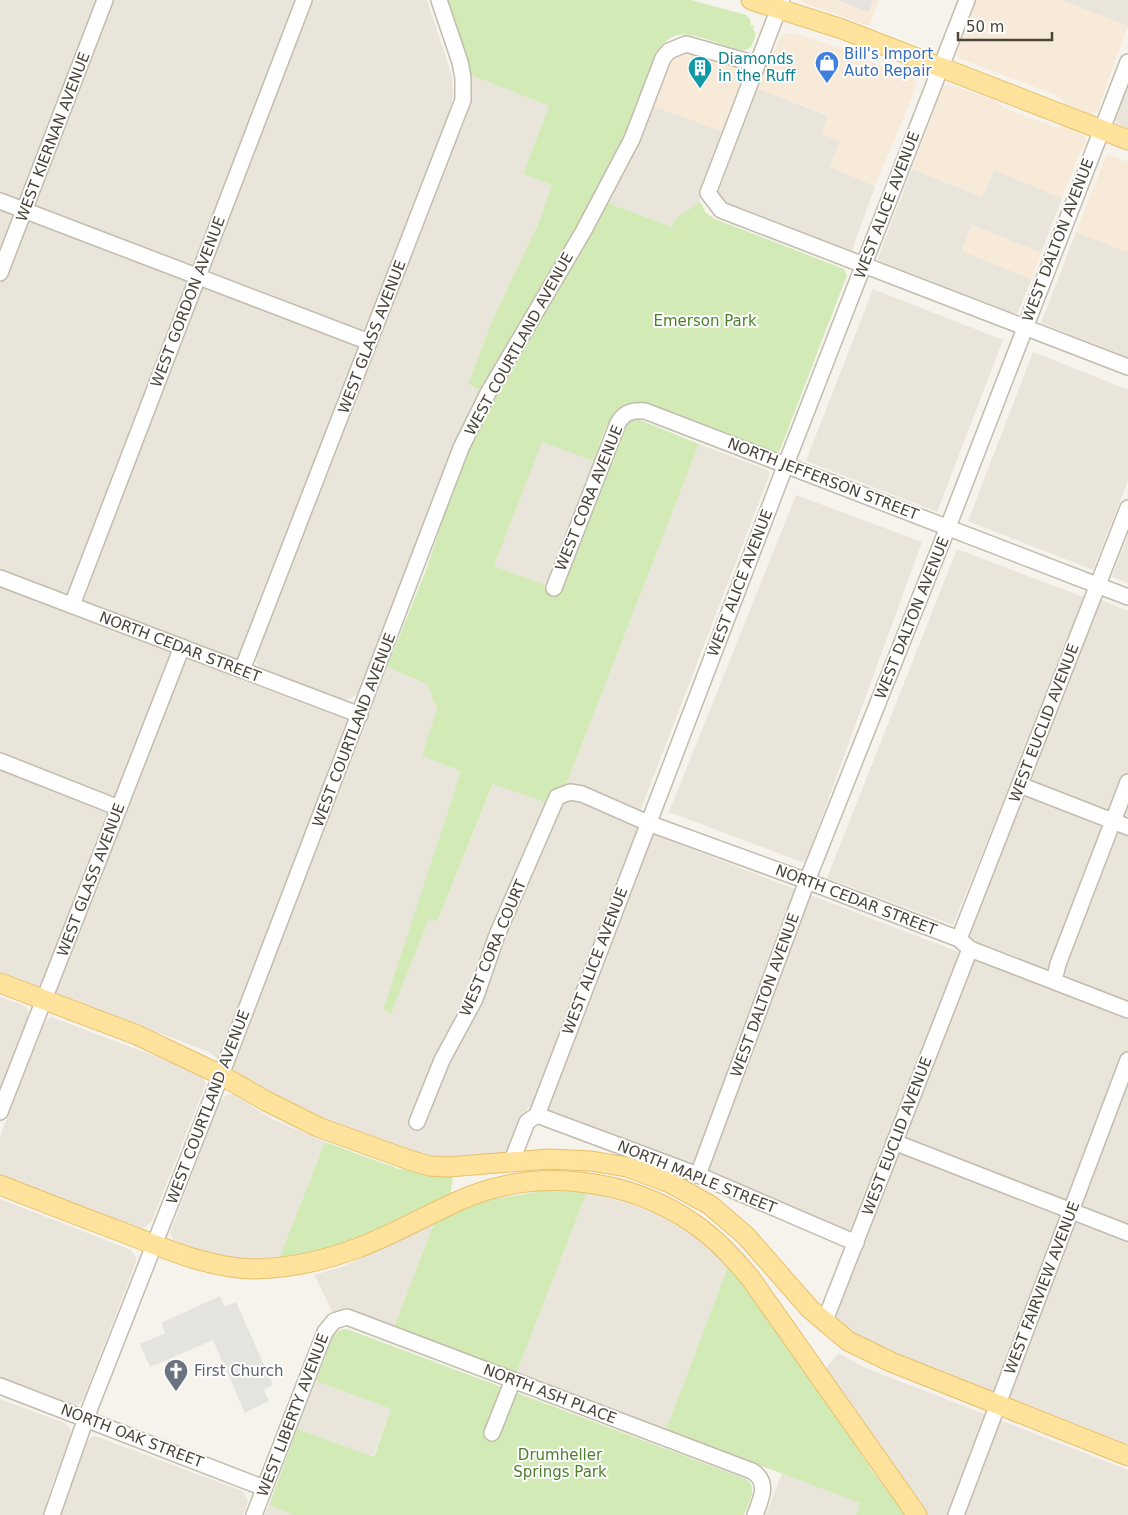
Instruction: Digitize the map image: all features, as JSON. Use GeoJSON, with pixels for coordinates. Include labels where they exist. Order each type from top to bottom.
{"type":"FeatureCollection","features":[{"type":"Feature","properties":{"kind":"main road"},"geometry":{"type":"LineString","coordinates":[[751,0],[780,4],[1128,140]]}},
{"type":"Feature","properties":{"kind":"main road"},"geometry":{"type":"LineString","coordinates":[[0,984],[137,1035],[221,1075],[266,1101],[318,1127],[409,1160],[430,1166],[448,1167],[556,1159],[605,1163],[642,1172],[684,1190],[710,1205],[746,1236],[824,1323],[848,1340],[891,1362],[1128,1456]]}},
{"type":"Feature","properties":{"kind":"main road"},"geometry":{"type":"LineString","coordinates":[[0,1185],[154,1245],[207,1262],[254,1269],[300,1265],[356,1249],[471,1196],[511,1185],[550,1180],[573,1181],[602,1185],[639,1195],[674,1211],[694,1224],[738,1263],[917,1515]]}},
{"type":"Feature","properties":{"kind":"street","name":"WEST KIERNAN AVENUE"},"geometry":{"type":"LineString","coordinates":[[0,273],[105,0]]}},
{"type":"Feature","properties":{"kind":"street","name":"WEST GORDON AVENUE"},"geometry":{"type":"LineString","coordinates":[[72,605],[304,0]]}},
{"type":"Feature","properties":{"kind":"street","name":"WEST GLASS AVENUE"},"geometry":{"type":"LineString","coordinates":[[242,670],[463,100],[463,78],[460,62],[439,0]]}},
{"type":"Feature","properties":{"kind":"street","name":"WEST ALICE AVENUE"},"geometry":{"type":"LineString","coordinates":[[511,1163],[527,1122],[537,1115],[786,464],[967,0]]}},
{"type":"Feature","properties":{"kind":"street"},"geometry":{"type":"LineString","coordinates":[[780,4],[708,193],[721,210],[1128,367]]}},
{"type":"Feature","properties":{"kind":"street","name":"WEST COURTLAND AVENUE"},"geometry":{"type":"LineString","coordinates":[[52,1515],[86,1418],[221,1075],[461,448],[488,393],[583,232],[627,148],[663,58],[669,51],[686,44],[756,64]]}},
{"type":"Feature","properties":{"kind":"street","name":"WEST DALTON AVENUE"},"geometry":{"type":"LineString","coordinates":[[698,1175],[807,881],[948,527],[1128,62]]}},
{"type":"Feature","properties":{"kind":"street"},"geometry":{"type":"LineString","coordinates":[[0,202],[370,342]]}},
{"type":"Feature","properties":{"kind":"street","name":"NORTH JEFFERSON STREET"},"geometry":{"type":"LineString","coordinates":[[629,412],[645,411],[1128,597]]}},
{"type":"Feature","properties":{"kind":"street","name":"WEST CORA AVENUE"},"geometry":{"type":"LineString","coordinates":[[554,588],[618,423],[622,416],[629,412]]}},
{"type":"Feature","properties":{"kind":"street","name":"WEST EUCLID AVENUE"},"geometry":{"type":"LineString","coordinates":[[824,1323],[894,1142],[1020,785],[1128,508]]}},
{"type":"Feature","properties":{"kind":"street","name":"NORTH CEDAR STREET"},"geometry":{"type":"LineString","coordinates":[[1,581],[72,605],[360,715]]}},
{"type":"Feature","properties":{"kind":"street","name":"WEST GLASS AVENUE"},"geometry":{"type":"LineString","coordinates":[[0,1112],[182,648]]}},
{"type":"Feature","properties":{"kind":"street"},"geometry":{"type":"LineString","coordinates":[[0,761],[119,808]]}},
{"type":"Feature","properties":{"kind":"street"},"geometry":{"type":"LineString","coordinates":[[1054,981],[1058,964],[1128,782]]}},
{"type":"Feature","properties":{"kind":"street"},"geometry":{"type":"LineString","coordinates":[[1020,785],[1128,827]]}},
{"type":"Feature","properties":{"kind":"street","name":"WEST CORA COURT"},"geometry":{"type":"LineString","coordinates":[[417,1122],[442,1060],[475,999],[497,935],[558,797],[570,792],[582,794]]}},
{"type":"Feature","properties":{"kind":"street","name":"NORTH CEDAR STREET"},"geometry":{"type":"LineString","coordinates":[[582,794],[648,823],[807,881],[1128,1010]]}},
{"type":"Feature","properties":{"kind":"street","name":"WEST FAIRVIEW AVENUE"},"geometry":{"type":"LineString","coordinates":[[956,1515],[1128,1060]]}},
{"type":"Feature","properties":{"kind":"street","name":"NORTH MAPLE STREET"},"geometry":{"type":"LineString","coordinates":[[537,1115],[698,1175],[856,1243]]}},
{"type":"Feature","properties":{"kind":"street"},"geometry":{"type":"LineString","coordinates":[[894,1142],[1128,1232]]}},
{"type":"Feature","properties":{"kind":"street","name":"NORTH ASH PLACE"},"geometry":{"type":"LineString","coordinates":[[337,1318],[347,1317],[356,1319],[752,1471],[760,1478],[763,1487],[755,1515]]}},
{"type":"Feature","properties":{"kind":"street","name":"WEST LIBERTY AVENUE"},"geometry":{"type":"LineString","coordinates":[[254,1515],[326,1332],[330,1324],[337,1318]]}},
{"type":"Feature","properties":{"kind":"street"},"geometry":{"type":"LineString","coordinates":[[492,1433],[513,1380]]}},
{"type":"Feature","properties":{"kind":"street","name":"NORTH OAK STREET"},"geometry":{"type":"LineString","coordinates":[[0,1386],[264,1488]]}},
{"type":"Feature","properties":{"kind":"shaded area"},"geometry":{"type":"Polygon","coordinates":[[[0,0],[427,0],[452,76],[453,97],[448,118],[231,676],[364,727],[387,667],[427,684],[437,709],[423,756],[461,771],[383,1009],[391,1014],[429,919],[437,922],[494,783],[547,803],[557,790],[566,785],[699,444],[765,469],[769,472],[769,476],[634,827],[961,953],[1099,601],[1102,600],[1128,611],[1128,1445],[866,1343],[834,1322],[866,1239],[528,1107],[512,1150],[508,1153],[455,1159],[423,1156],[300,1114],[240,1077],[209,1052],[0,972],[0,0]]]}},
{"type":"Feature","properties":{"kind":"shaded area"},"geometry":{"type":"Polygon","coordinates":[[[800,0],[879,0],[869,26],[800,0]]]}},
{"type":"Feature","properties":{"kind":"shaded area"},"geometry":{"type":"Polygon","coordinates":[[[837,0],[873,0],[869,12],[837,0]]]}},
{"type":"Feature","properties":{"kind":"shaded area"},"geometry":{"type":"Polygon","coordinates":[[[976,0],[1060,0],[1128,26],[1099,109],[1093,114],[1088,114],[1069,106],[1056,95],[961,59],[957,55],[956,48],[962,38],[976,0]]]}},
{"type":"Feature","properties":{"kind":"shaded area"},"geometry":{"type":"Polygon","coordinates":[[[1060,0],[1128,0],[1128,26],[1060,0]]]}},
{"type":"Feature","properties":{"kind":"shaded area"},"geometry":{"type":"Polygon","coordinates":[[[786,33],[797,34],[848,50],[854,55],[916,80],[917,85],[875,186],[830,167],[840,141],[821,134],[828,115],[757,88],[780,38],[786,33]]]}},
{"type":"Feature","properties":{"kind":"shaded area"},"geometry":{"type":"Polygon","coordinates":[[[681,54],[690,54],[741,70],[743,77],[722,131],[653,106],[671,63],[681,54]]]}},
{"type":"Feature","properties":{"kind":"shaded area"},"geometry":{"type":"Polygon","coordinates":[[[468,74],[549,106],[523,174],[552,185],[539,222],[492,321],[468,384],[482,391],[464,426],[358,694],[349,699],[338,699],[261,668],[256,663],[257,655],[465,120],[470,96],[468,74]]]}},
{"type":"Feature","properties":{"kind":"shaded area"},"geometry":{"type":"Polygon","coordinates":[[[1128,83],[1128,129],[1117,123],[1114,117],[1128,83]]]}},
{"type":"Feature","properties":{"kind":"shaded area"},"geometry":{"type":"Polygon","coordinates":[[[946,85],[994,100],[1004,108],[1055,127],[1066,126],[1084,136],[1086,142],[1080,152],[1062,198],[994,170],[982,197],[912,169],[937,102],[938,93],[946,85]]]}},
{"type":"Feature","properties":{"kind":"shaded area"},"geometry":{"type":"Polygon","coordinates":[[[757,88],[828,116],[840,141],[830,167],[875,186],[851,253],[716,199],[757,88]]]}},
{"type":"Feature","properties":{"kind":"shaded area"},"geometry":{"type":"Polygon","coordinates":[[[653,106],[722,131],[700,189],[700,202],[676,218],[672,227],[608,203],[627,166],[653,106]]]}},
{"type":"Feature","properties":{"kind":"shaded area"},"geometry":{"type":"Polygon","coordinates":[[[1107,154],[1128,162],[1128,252],[1076,232],[1107,154]]]}},
{"type":"Feature","properties":{"kind":"shaded area"},"geometry":{"type":"Polygon","coordinates":[[[912,169],[982,197],[994,170],[1062,198],[1041,253],[972,225],[962,251],[1032,279],[1015,315],[1010,316],[878,263],[878,258],[912,169]]]}},
{"type":"Feature","properties":{"kind":"shaded area"},"geometry":{"type":"Polygon","coordinates":[[[972,225],[1041,253],[1032,279],[962,251],[972,225]]]}},
{"type":"Feature","properties":{"kind":"shaded area"},"geometry":{"type":"Polygon","coordinates":[[[1076,232],[1128,252],[1128,357],[1041,323],[1076,232]]]}},
{"type":"Feature","properties":{"kind":"shaded area"},"geometry":{"type":"Polygon","coordinates":[[[873,289],[1003,340],[937,512],[806,461],[873,289]]]}},
{"type":"Feature","properties":{"kind":"shaded area"},"geometry":{"type":"Polygon","coordinates":[[[1033,352],[1128,390],[1128,481],[1093,570],[968,521],[1033,352]]]}},
{"type":"Feature","properties":{"kind":"shaded area"},"geometry":{"type":"Polygon","coordinates":[[[542,441],[594,461],[545,586],[494,566],[542,441]]]}},
{"type":"Feature","properties":{"kind":"shaded area"},"geometry":{"type":"Polygon","coordinates":[[[796,495],[922,542],[805,863],[669,812],[796,495]]]}},
{"type":"Feature","properties":{"kind":"shaded area"},"geometry":{"type":"Polygon","coordinates":[[[1128,535],[1128,583],[1112,577],[1128,535]]]}},
{"type":"Feature","properties":{"kind":"shaded area"},"geometry":{"type":"Polygon","coordinates":[[[957,549],[1086,598],[953,925],[827,878],[957,549]]]}},
{"type":"Feature","properties":{"kind":"shaded area"},"geometry":{"type":"Polygon","coordinates":[[[0,997],[23,1005],[27,1008],[29,1016],[0,1089],[0,997]]]}},
{"type":"Feature","properties":{"kind":"shaded area"},"geometry":{"type":"Polygon","coordinates":[[[51,1017],[160,1058],[201,1076],[206,1083],[152,1221],[144,1228],[138,1228],[0,1175],[0,1136],[45,1022],[51,1017]]]}},
{"type":"Feature","properties":{"kind":"shaded area"},"geometry":{"type":"Polygon","coordinates":[[[233,1094],[272,1119],[325,1142],[278,1261],[219,1257],[177,1244],[170,1233],[219,1103],[226,1095],[233,1094]]]}},
{"type":"Feature","properties":{"kind":"shaded area"},"geometry":{"type":"Polygon","coordinates":[[[587,1192],[630,1204],[658,1215],[698,1238],[729,1264],[666,1430],[516,1374],[587,1192]]]}},
{"type":"Feature","properties":{"kind":"shaded area"},"geometry":{"type":"Polygon","coordinates":[[[0,1199],[131,1250],[136,1257],[136,1262],[83,1400],[77,1406],[71,1407],[0,1381],[0,1199]]]}},
{"type":"Feature","properties":{"kind":"shaded area"},"geometry":{"type":"Polygon","coordinates":[[[435,1221],[394,1327],[349,1310],[333,1313],[314,1275],[362,1258],[435,1221]]]}},
{"type":"Feature","properties":{"kind":"shaded area"},"geometry":{"type":"Polygon","coordinates":[[[220,1296],[225,1307],[236,1302],[273,1385],[264,1391],[269,1401],[245,1413],[213,1340],[150,1367],[140,1344],[165,1333],[161,1323],[220,1296]]]}},
{"type":"Feature","properties":{"kind":"shaded area"},"geometry":{"type":"Polygon","coordinates":[[[839,1353],[861,1366],[1128,1470],[1128,1515],[925,1515],[823,1371],[839,1353]]]}},
{"type":"Feature","properties":{"kind":"shaded area"},"geometry":{"type":"Polygon","coordinates":[[[316,1381],[391,1409],[373,1457],[297,1429],[316,1381]]]}},
{"type":"Feature","properties":{"kind":"shaded area"},"geometry":{"type":"Polygon","coordinates":[[[0,1399],[65,1423],[71,1432],[43,1515],[0,1515],[0,1399]]]}},
{"type":"Feature","properties":{"kind":"shaded area"},"geometry":{"type":"Polygon","coordinates":[[[95,1436],[240,1490],[248,1501],[243,1515],[61,1515],[86,1443],[91,1437],[95,1436]]]}},
{"type":"Feature","properties":{"kind":"shaded area"},"geometry":{"type":"Polygon","coordinates":[[[782,1473],[861,1503],[856,1515],[766,1515],[782,1473]]]}},
{"type":"Feature","properties":{"kind":"shaded area"},"geometry":{"type":"Polygon","coordinates":[[[269,1505],[293,1515],[265,1515],[269,1505]]]}},
{"type":"Feature","properties":{"kind":"green space"},"geometry":{"type":"Polygon","coordinates":[[[444,0],[691,0],[746,15],[750,19],[751,26],[754,25],[753,29],[756,34],[751,47],[746,50],[728,47],[699,37],[680,35],[672,37],[658,52],[646,77],[623,142],[607,174],[482,391],[468,384],[492,321],[539,222],[552,185],[523,174],[549,106],[468,74],[444,0]]]}},
{"type":"Feature","properties":{"kind":"green space","name":"Emerson Park"},"geometry":{"type":"Polygon","coordinates":[[[700,202],[706,213],[715,219],[844,269],[847,275],[780,450],[774,454],[646,405],[636,404],[626,405],[614,414],[602,437],[594,461],[542,442],[494,566],[560,591],[622,428],[627,421],[635,418],[699,444],[566,785],[557,790],[547,803],[493,784],[437,922],[429,919],[391,1014],[383,1009],[461,771],[422,756],[437,709],[427,684],[387,667],[426,570],[467,447],[495,394],[608,203],[672,227],[676,218],[700,202]]]}},
{"type":"Feature","properties":{"kind":"green space"},"geometry":{"type":"Polygon","coordinates":[[[325,1142],[399,1169],[453,1176],[450,1197],[351,1243],[278,1261],[325,1142]]]}},
{"type":"Feature","properties":{"kind":"green space"},"geometry":{"type":"Polygon","coordinates":[[[542,1191],[587,1192],[516,1374],[394,1327],[435,1221],[488,1200],[542,1191]]]}},
{"type":"Feature","properties":{"kind":"green space"},"geometry":{"type":"Polygon","coordinates":[[[729,1264],[802,1363],[873,1472],[905,1515],[856,1515],[860,1503],[666,1430],[729,1264]]]}},
{"type":"Feature","properties":{"kind":"green space","name":"Drumheller Springs Park"},"geometry":{"type":"Polygon","coordinates":[[[347,1329],[746,1479],[752,1487],[752,1491],[744,1515],[293,1515],[269,1505],[297,1429],[374,1457],[391,1409],[316,1381],[333,1336],[340,1330],[347,1329]]]}},
{"type":"Feature","properties":{"kind":"place","name":"Bill's Import Auto Repair"},"geometry":{"type":"Point","coordinates":[827,84]}},
{"type":"Feature","properties":{"kind":"place","name":"Diamonds in the Ruff"},"geometry":{"type":"Point","coordinates":[700,89]}},
{"type":"Feature","properties":{"kind":"place","name":"First Church"},"geometry":{"type":"Point","coordinates":[176,1392]}}]}
